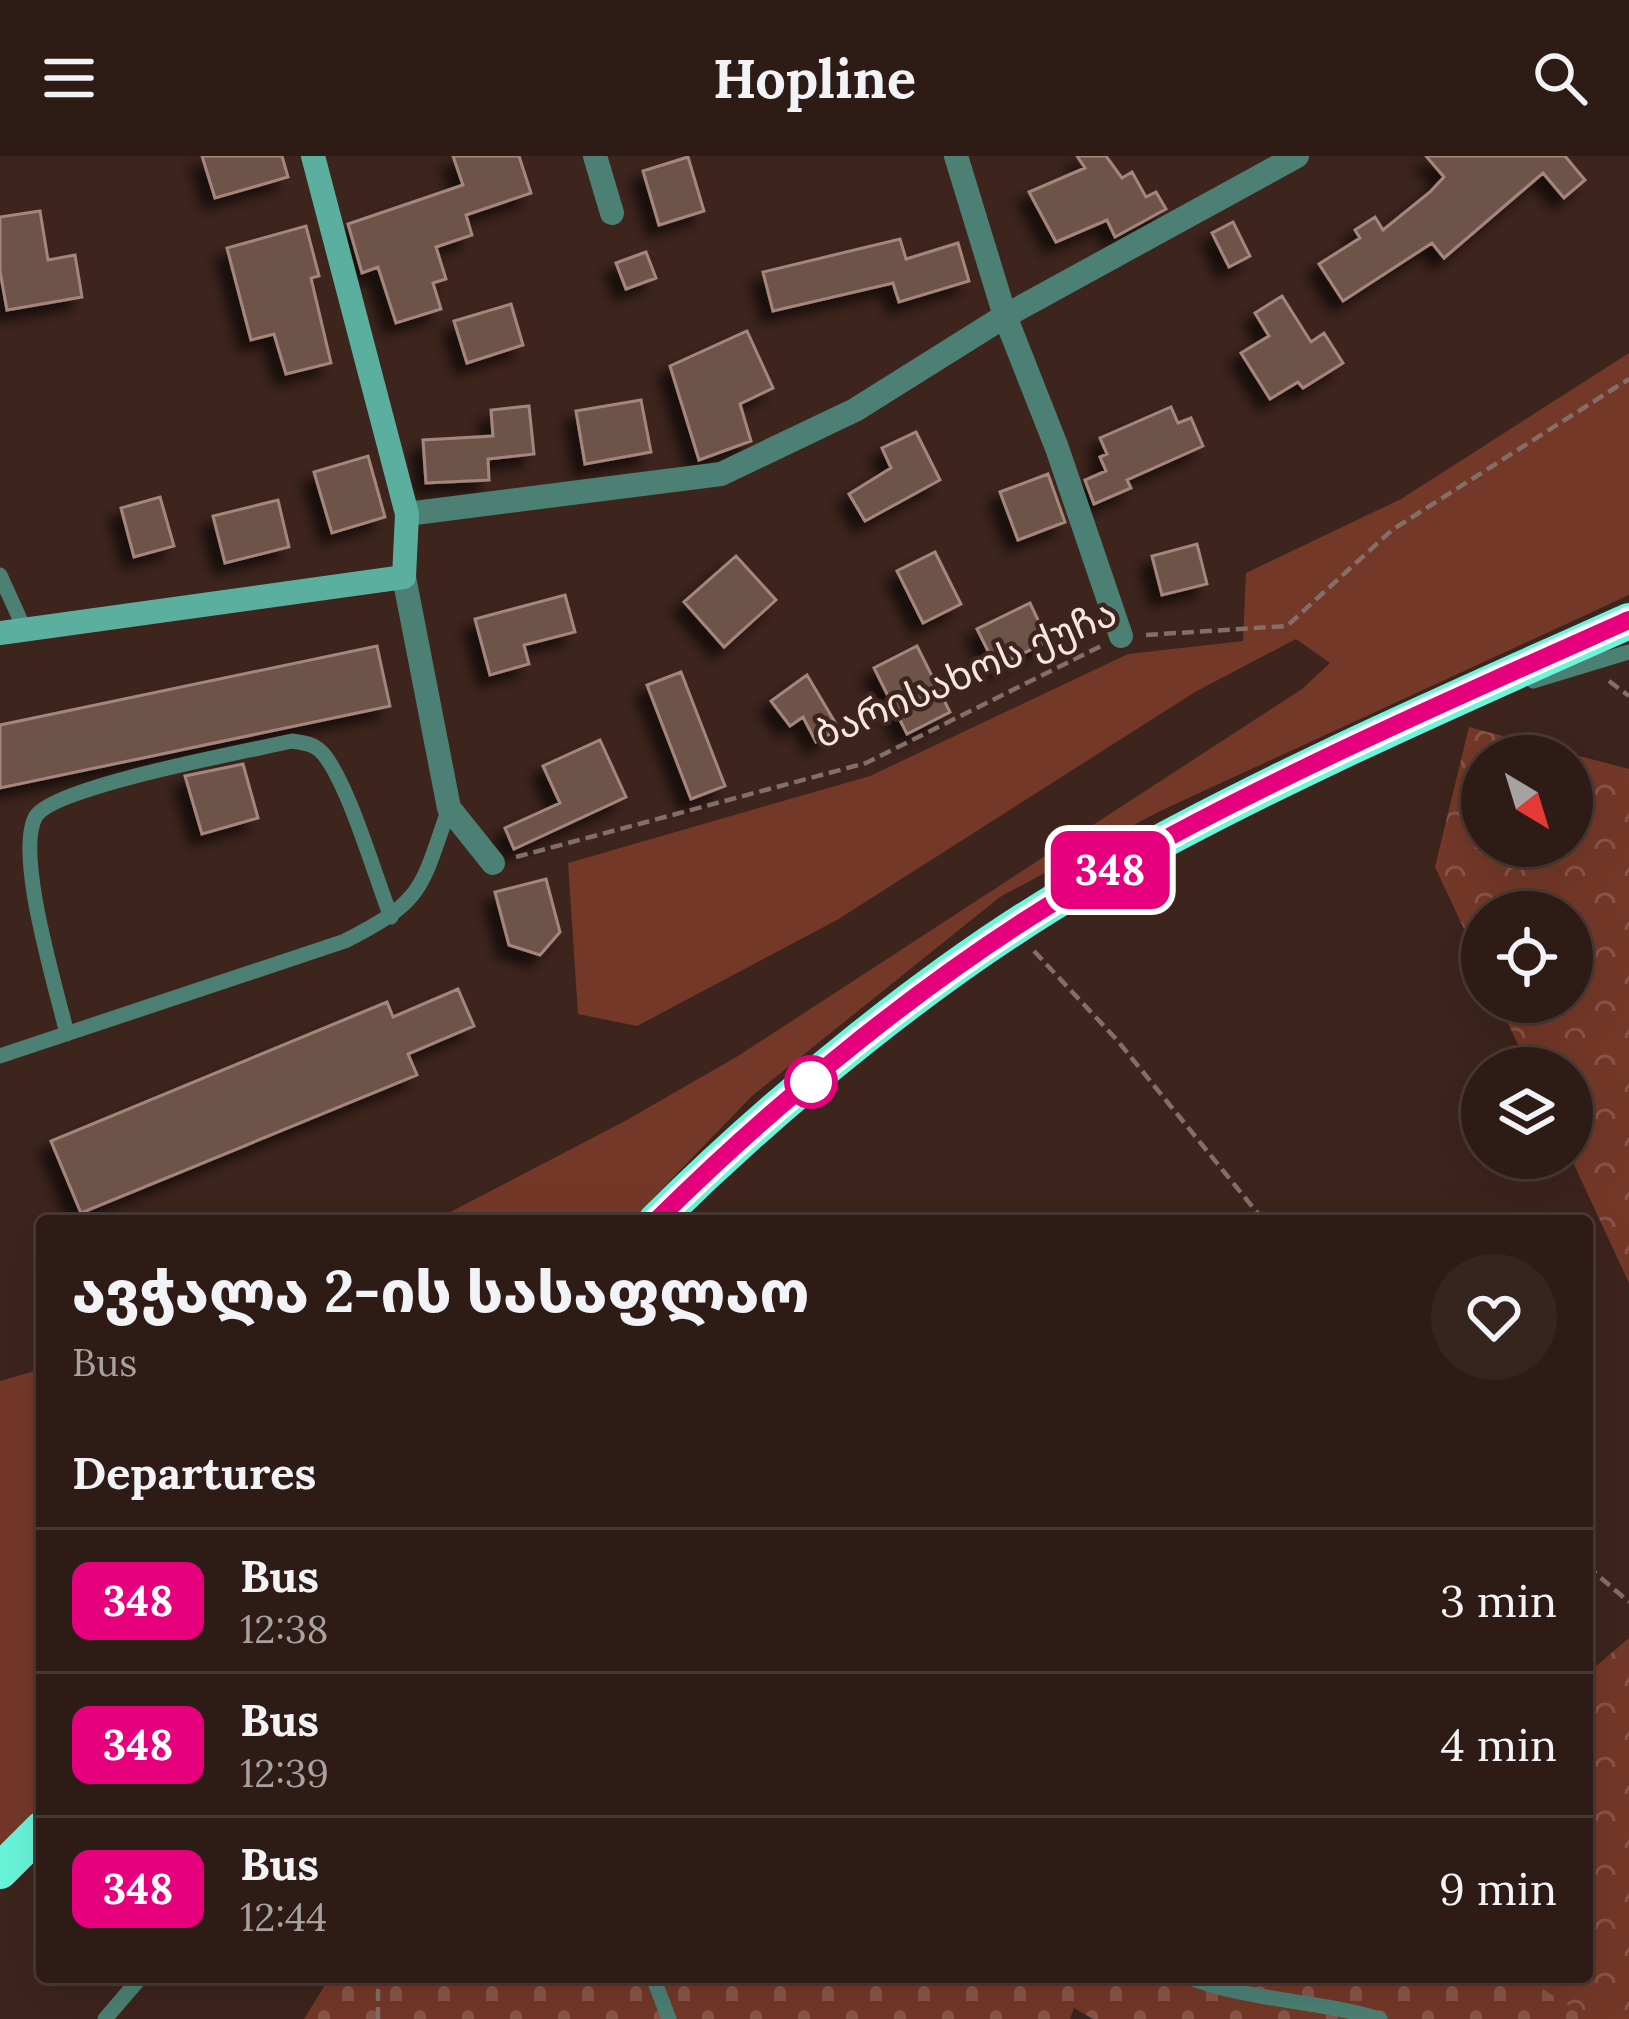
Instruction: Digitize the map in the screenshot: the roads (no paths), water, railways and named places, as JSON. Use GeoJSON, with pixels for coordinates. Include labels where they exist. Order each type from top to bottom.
{"type":"FeatureCollection","features":[{"type":"Feature","properties":{"kind":"highway"},"geometry":{"type":"LineString","coordinates":[[665,1215],[779,1108],[924,992],[1083,885],[1239,799],[1629,621]]}},
{"type":"Feature","properties":{"kind":"highway"},"geometry":{"type":"LineString","coordinates":[[0,1871],[36,1835]]}},
{"type":"Feature","properties":{"kind":"street"},"geometry":{"type":"LineString","coordinates":[[313,156],[406,514],[404,577],[449,808],[493,863]]}},
{"type":"Feature","properties":{"kind":"street"},"geometry":{"type":"LineString","coordinates":[[596,156],[612,213]]}},
{"type":"Feature","properties":{"kind":"street"},"geometry":{"type":"LineString","coordinates":[[956,156],[1005,316],[1057,448],[1121,636]]}},
{"type":"Feature","properties":{"kind":"street"},"geometry":{"type":"LineString","coordinates":[[406,514],[721,474],[855,410],[1005,316],[1297,156]]}},
{"type":"Feature","properties":{"kind":"street"},"geometry":{"type":"LineString","coordinates":[[12,631],[404,577]]}},
{"type":"Feature","properties":{"kind":"lane"},"geometry":{"type":"LineString","coordinates":[[0,575],[12,631]]}},
{"type":"Feature","properties":{"kind":"lane"},"geometry":{"type":"LineString","coordinates":[[1393,726],[1629,652]]}},
{"type":"Feature","properties":{"kind":"lane"},"geometry":{"type":"LineString","coordinates":[[67,1034],[32,885],[30,838],[35,818],[46,805],[97,786],[292,741],[312,744],[338,777],[391,917]]}},
{"type":"Feature","properties":{"kind":"lane"},"geometry":{"type":"LineString","coordinates":[[0,1056],[345,941],[391,917],[422,886],[449,808]]}},
{"type":"Feature","properties":{"kind":"lane"},"geometry":{"type":"LineString","coordinates":[[105,2019],[136,1983]]}},
{"type":"Feature","properties":{"kind":"lane"},"geometry":{"type":"LineString","coordinates":[[655,1983],[670,2019]]}},
{"type":"Feature","properties":{"kind":"lane"},"geometry":{"type":"LineString","coordinates":[[1203,1983],[1380,2019]]}}]}
